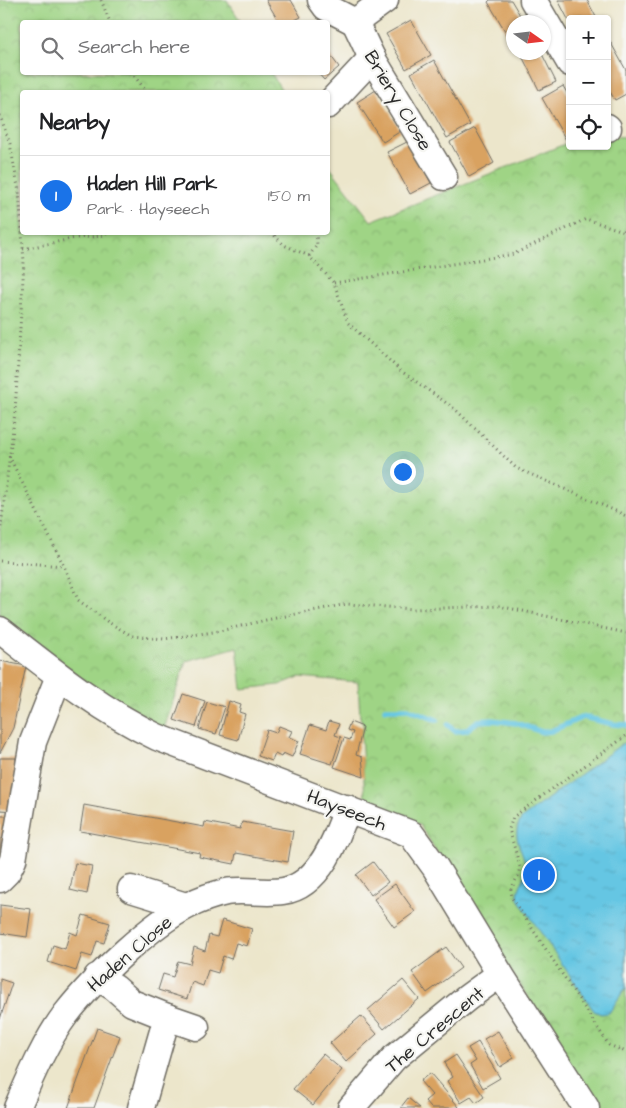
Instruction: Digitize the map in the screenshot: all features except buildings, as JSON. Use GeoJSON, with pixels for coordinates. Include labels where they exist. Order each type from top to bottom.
{"type":"FeatureCollection","features":[{"type":"Feature","properties":{"kind":"street"},"geometry":{"type":"LineString","coordinates":[[321,0],[326,7],[355,22],[385,0]]}},
{"type":"Feature","properties":{"kind":"street"},"geometry":{"type":"LineString","coordinates":[[533,0],[568,60]]}},
{"type":"Feature","properties":{"kind":"street","name":"Briery Close"},"geometry":{"type":"LineString","coordinates":[[355,22],[372,58],[444,177]]}},
{"type":"Feature","properties":{"kind":"street"},"geometry":{"type":"LineString","coordinates":[[330,103],[372,58]]}},
{"type":"Feature","properties":{"kind":"street","name":"Hayseech"},"geometry":{"type":"LineString","coordinates":[[0,630],[59,676],[131,725],[157,737],[411,834],[431,861],[500,974],[586,1108]]}},
{"type":"Feature","properties":{"kind":"street"},"geometry":{"type":"LineString","coordinates":[[0,878],[13,860],[33,742],[59,676]]}},
{"type":"Feature","properties":{"kind":"street","name":"Haden Close"},"geometry":{"type":"LineString","coordinates":[[17,1108],[34,1069],[65,1016],[97,977],[159,923],[186,906],[207,897],[227,892],[283,891],[301,885],[313,874],[327,855],[339,834],[347,808]]}},
{"type":"Feature","properties":{"kind":"street","name":"Haden Close"},"geometry":{"type":"LineString","coordinates":[[131,889],[186,906]]}},
{"type":"Feature","properties":{"kind":"street","name":"The Crescent"},"geometry":{"type":"LineString","coordinates":[[351,1108],[394,1058],[500,974]]}},
{"type":"Feature","properties":{"kind":"street"},"geometry":{"type":"LineString","coordinates":[[97,977],[115,988],[132,1003],[196,1027]]}},
{"type":"Feature","properties":{"kind":"street"},"geometry":{"type":"LineString","coordinates":[[140,1108],[167,1017]]}},
{"type":"Feature","properties":{"kind":"path"},"geometry":{"type":"LineString","coordinates":[[101,0],[109,20]]}},
{"type":"Feature","properties":{"kind":"path"},"geometry":{"type":"LineString","coordinates":[[133,75],[145,90]]}},
{"type":"Feature","properties":{"kind":"path"},"geometry":{"type":"LineString","coordinates":[[0,114],[10,144],[20,203]]}},
{"type":"Feature","properties":{"kind":"path"},"geometry":{"type":"LineString","coordinates":[[334,283],[514,254],[586,219],[626,232]]}},
{"type":"Feature","properties":{"kind":"path"},"geometry":{"type":"LineString","coordinates":[[0,535],[14,412],[24,262],[23,235]]}},
{"type":"Feature","properties":{"kind":"path"},"geometry":{"type":"LineString","coordinates":[[24,249],[76,238],[103,235]]}},
{"type":"Feature","properties":{"kind":"path"},"geometry":{"type":"LineString","coordinates":[[275,235],[284,245],[309,256],[334,283],[348,323],[401,372],[455,409],[516,468],[626,516]]}},
{"type":"Feature","properties":{"kind":"path"},"geometry":{"type":"LineString","coordinates":[[309,256],[317,245],[316,235]]}},
{"type":"Feature","properties":{"kind":"path"},"geometry":{"type":"LineString","coordinates":[[9,456],[64,566],[78,600],[108,622],[132,636],[164,639],[220,631],[347,604],[414,609],[499,606],[626,633]]}},
{"type":"Feature","properties":{"kind":"path"},"geometry":{"type":"LineString","coordinates":[[0,561],[64,566]]}},
{"type":"Feature","properties":{"kind":"path"},"geometry":{"type":"LineString","coordinates":[[626,736],[513,817],[509,829],[520,867],[518,876],[511,889],[512,898],[609,1045],[626,1052]]}},
{"type":"Feature","properties":{"kind":"green space"},"geometry":{"type":"Polygon","coordinates":[[[0,0],[227,0],[240,20],[20,20],[20,75],[272,75],[282,90],[20,90],[20,235],[330,235],[330,168],[371,221],[566,144],[566,150],[611,150],[611,136],[626,137],[626,1108],[597,1108],[420,825],[365,798],[361,734],[364,727],[360,717],[358,682],[299,677],[279,685],[242,689],[237,647],[186,661],[163,732],[133,719],[0,615],[0,0]]]}},
{"type":"Feature","properties":{"kind":"water"},"geometry":{"type":"Polygon","coordinates":[[[623,743],[626,744],[626,989],[609,1013],[601,1014],[594,1011],[518,899],[526,868],[518,843],[517,831],[522,818],[623,743]]]}},
{"type":"Feature","properties":{"kind":"waterway"},"geometry":{"type":"LineString","coordinates":[[385,709],[408,709],[437,720]]}},
{"type":"Feature","properties":{"kind":"waterway"},"geometry":{"type":"LineString","coordinates":[[448,725],[455,731],[466,730],[478,721],[492,720],[516,723],[542,732],[551,731],[583,717],[626,725]]}},
{"type":"Feature","properties":{"kind":"place","name":"Haden Hill Park"},"geometry":{"type":"Point","coordinates":[539,875]}}]}
